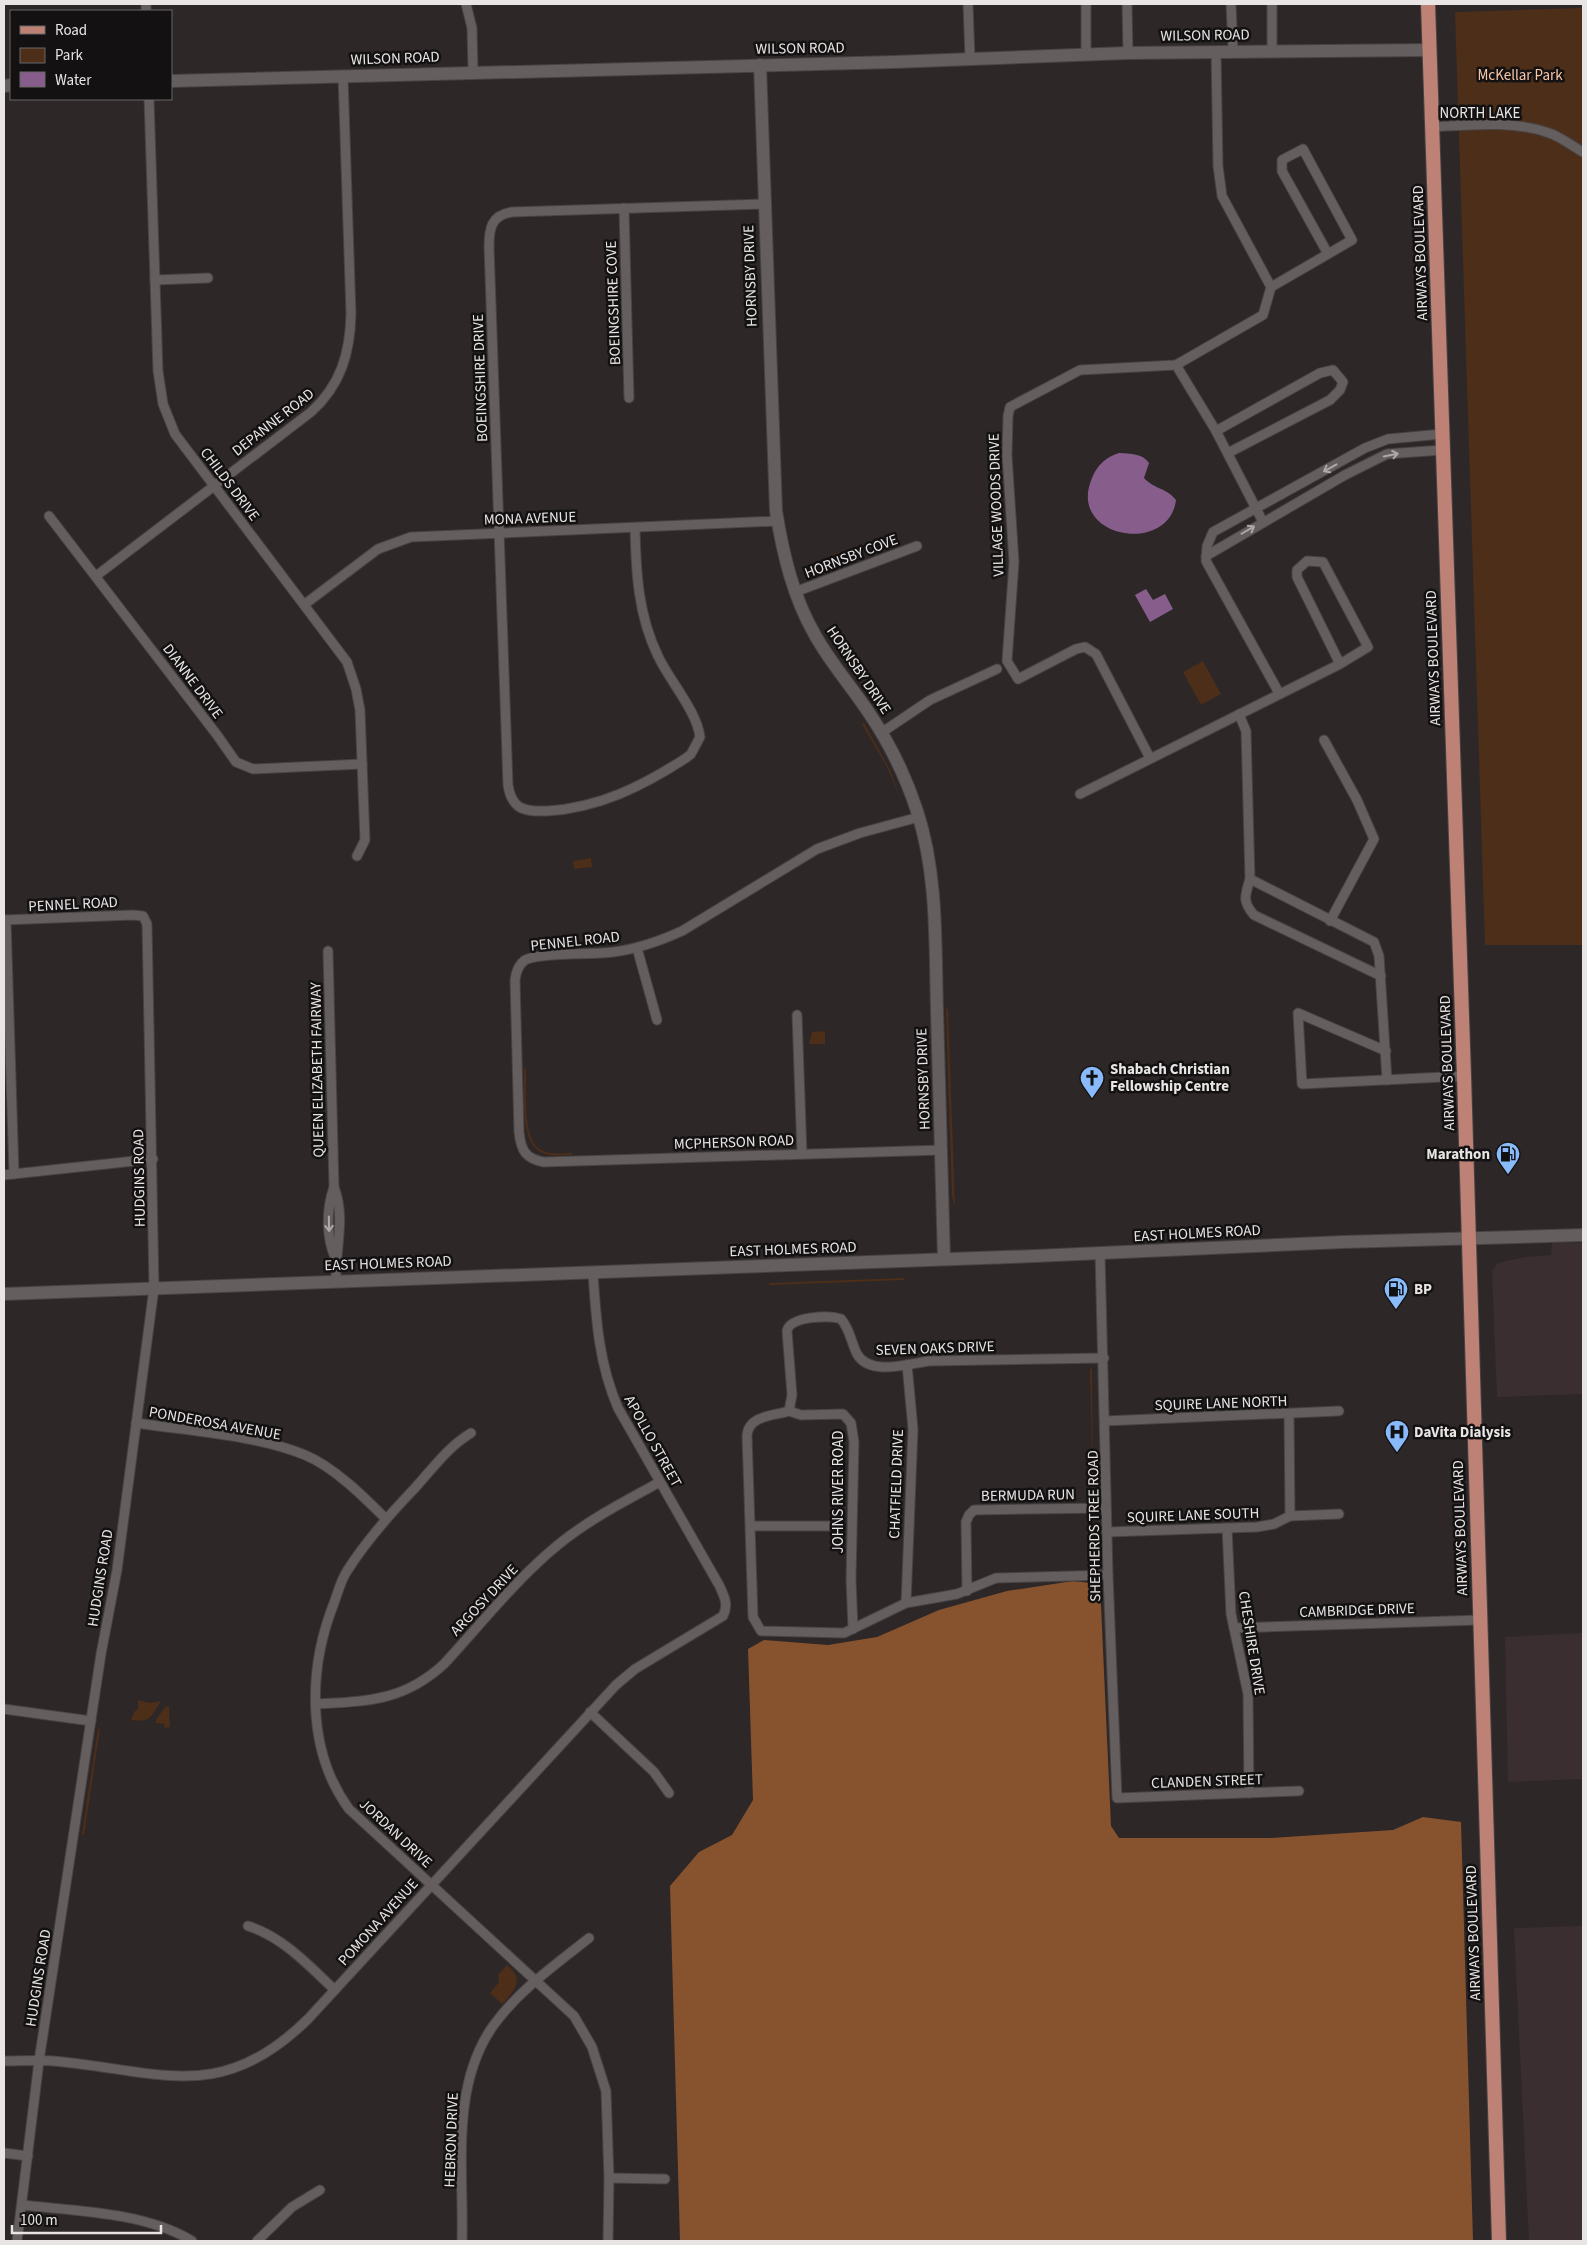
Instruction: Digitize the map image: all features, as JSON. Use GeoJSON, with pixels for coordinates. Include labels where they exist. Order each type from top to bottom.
{"type":"FeatureCollection","features":[{"type":"Feature","properties":{"kind":"main road","name":"AIRWAYS BOULEVARD"},"geometry":{"type":"LineString","coordinates":[[1428,4],[1464,1076],[1499,2241]]}},
{"type":"Feature","properties":{"kind":"street"},"geometry":{"type":"LineString","coordinates":[[466,4],[472,28],[473,72]]}},
{"type":"Feature","properties":{"kind":"street"},"geometry":{"type":"LineString","coordinates":[[968,4],[970,59]]}},
{"type":"Feature","properties":{"kind":"street"},"geometry":{"type":"LineString","coordinates":[[1086,4],[1086,54]]}},
{"type":"Feature","properties":{"kind":"street"},"geometry":{"type":"LineString","coordinates":[[1127,4],[1128,53]]}},
{"type":"Feature","properties":{"kind":"street"},"geometry":{"type":"LineString","coordinates":[[1232,4],[1233,51]]}},
{"type":"Feature","properties":{"kind":"street"},"geometry":{"type":"LineString","coordinates":[[1272,4],[1272,51]]}},
{"type":"Feature","properties":{"kind":"street","name":"WILSON ROAD"},"geometry":{"type":"LineString","coordinates":[[172,81],[970,59],[1086,54],[1430,50]]}},
{"type":"Feature","properties":{"kind":"street"},"geometry":{"type":"LineString","coordinates":[[1216,51],[1218,166],[1222,196],[1271,287]]}},
{"type":"Feature","properties":{"kind":"street","name":"HORNSBY DRIVE"},"geometry":{"type":"LineString","coordinates":[[760,65],[774,490],[778,522],[795,592],[815,636],[881,733],[897,760],[919,817],[930,871],[932,893],[942,1150],[944,1260]]}},
{"type":"Feature","properties":{"kind":"street","name":"DEPANNE ROAD"},"geometry":{"type":"LineString","coordinates":[[96,576],[323,401],[336,384],[348,354],[351,314],[343,76]]}},
{"type":"Feature","properties":{"kind":"street","name":"CHILDS DRIVE"},"geometry":{"type":"LineString","coordinates":[[149,100],[158,371],[163,404],[175,434],[344,656],[352,674],[360,702],[365,840],[357,856]]}},
{"type":"Feature","properties":{"kind":"street","name":"NORTH LAKE"},"geometry":{"type":"LineString","coordinates":[[1432,127],[1476,125],[1528,127],[1550,133],[1583,152]]}},
{"type":"Feature","properties":{"kind":"street"},"geometry":{"type":"LineString","coordinates":[[1263,522],[1258,508],[1216,431],[1176,365],[1263,315],[1271,287],[1328,254],[1352,240],[1303,149],[1282,160],[1282,171],[1328,254]]}},
{"type":"Feature","properties":{"kind":"street","name":"BOEINGSHIRE DRIVE"},"geometry":{"type":"LineString","coordinates":[[635,528],[639,598],[644,617],[661,662],[697,724],[700,737],[697,745],[692,754],[656,776],[624,793],[598,803],[567,809],[534,811],[517,806],[508,785],[489,254],[492,223],[506,213],[764,204]]}},
{"type":"Feature","properties":{"kind":"street","name":"BOEINGSHIRE COVE"},"geometry":{"type":"LineString","coordinates":[[624,208],[630,398]]}},
{"type":"Feature","properties":{"kind":"street"},"geometry":{"type":"LineString","coordinates":[[154,280],[208,278]]}},
{"type":"Feature","properties":{"kind":"street","name":"VILLAGE WOODS DRIVE"},"geometry":{"type":"LineString","coordinates":[[1150,758],[1096,654],[1085,647],[1076,649],[1018,679],[1007,661],[1014,562],[1007,455],[1008,416],[1010,407],[1080,370],[1176,365]]}},
{"type":"Feature","properties":{"kind":"street"},"geometry":{"type":"LineString","coordinates":[[1216,431],[1320,373],[1333,370],[1343,382],[1340,390],[1330,400],[1228,453]]}},
{"type":"Feature","properties":{"kind":"street"},"geometry":{"type":"LineString","coordinates":[[1279,694],[1206,561],[1208,539],[1213,532],[1364,448],[1388,439],[1442,434]]}},
{"type":"Feature","properties":{"kind":"street"},"geometry":{"type":"LineString","coordinates":[[1206,556],[1345,475],[1387,454],[1442,450]]}},
{"type":"Feature","properties":{"kind":"street","name":"DIANNE DRIVE"},"geometry":{"type":"LineString","coordinates":[[49,516],[222,741],[236,762],[253,769],[362,764]]}},
{"type":"Feature","properties":{"kind":"street","name":"MONA AVENUE"},"geometry":{"type":"LineString","coordinates":[[304,604],[357,564],[389,544],[423,535],[778,522]]}},
{"type":"Feature","properties":{"kind":"street","name":"HORNSBY COVE"},"geometry":{"type":"LineString","coordinates":[[795,592],[917,546]]}},
{"type":"Feature","properties":{"kind":"street"},"geometry":{"type":"LineString","coordinates":[[1080,794],[1340,664],[1368,647],[1323,562],[1307,561],[1297,570],[1297,577],[1340,664]]}},
{"type":"Feature","properties":{"kind":"street"},"geometry":{"type":"LineString","coordinates":[[881,733],[930,700],[997,669]]}},
{"type":"Feature","properties":{"kind":"street"},"geometry":{"type":"LineString","coordinates":[[1239,714],[1246,731],[1250,879],[1245,895],[1246,906],[1254,915],[1381,976]]}},
{"type":"Feature","properties":{"kind":"street"},"geometry":{"type":"LineString","coordinates":[[1324,740],[1357,800],[1374,839],[1330,921]]}},
{"type":"Feature","properties":{"kind":"street","name":"PENNEL ROAD"},"geometry":{"type":"LineString","coordinates":[[527,1157],[523,1150],[520,1132],[515,1013],[518,967],[525,960],[537,957],[612,952],[637,948],[682,931],[818,849],[860,833],[919,817]]}},
{"type":"Feature","properties":{"kind":"street"},"geometry":{"type":"LineString","coordinates":[[1250,879],[1374,942],[1379,956],[1381,976],[1387,1080]]}},
{"type":"Feature","properties":{"kind":"street","name":"PENNEL ROAD"},"geometry":{"type":"LineString","coordinates":[[5,920],[143,916]]}},
{"type":"Feature","properties":{"kind":"street","name":"HUDGINS ROAD"},"geometry":{"type":"LineString","coordinates":[[17,2241],[39,2061],[91,1721],[117,1570],[154,1288],[148,924],[143,916]]}},
{"type":"Feature","properties":{"kind":"street"},"geometry":{"type":"LineString","coordinates":[[5,920],[14,1174]]}},
{"type":"Feature","properties":{"kind":"street"},"geometry":{"type":"LineString","coordinates":[[637,948],[657,1020]]}},
{"type":"Feature","properties":{"kind":"street","name":"QUEEN ELIZABETH FAIRWAY"},"geometry":{"type":"LineString","coordinates":[[328,951],[334,1188],[339,1201],[340,1245],[336,1260],[336,1281]]}},
{"type":"Feature","properties":{"kind":"street"},"geometry":{"type":"LineString","coordinates":[[1386,1051],[1298,1013],[1302,1084],[1464,1076]]}},
{"type":"Feature","properties":{"kind":"street"},"geometry":{"type":"LineString","coordinates":[[797,1015],[802,1154]]}},
{"type":"Feature","properties":{"kind":"street","name":"MCPHERSON ROAD"},"geometry":{"type":"LineString","coordinates":[[527,1157],[544,1162],[942,1150]]}},
{"type":"Feature","properties":{"kind":"street"},"geometry":{"type":"LineString","coordinates":[[4,1175],[153,1159]]}},
{"type":"Feature","properties":{"kind":"street","name":"EAST HOLMES ROAD"},"geometry":{"type":"LineString","coordinates":[[4,1294],[1583,1235]]}},
{"type":"Feature","properties":{"kind":"street","name":"SHEPHERDS TREE ROAD"},"geometry":{"type":"LineString","coordinates":[[1100,1253],[1108,1575],[1117,1798]]}},
{"type":"Feature","properties":{"kind":"street","name":"APOLLO STREET"},"geometry":{"type":"LineString","coordinates":[[593,1273],[598,1343],[606,1377],[618,1408],[719,1585],[726,1602],[726,1609]]}},
{"type":"Feature","properties":{"kind":"street","name":"SEVEN OAKS DRIVE"},"geometry":{"type":"LineString","coordinates":[[790,1412],[792,1395],[787,1331],[788,1326],[794,1321],[827,1317],[840,1319],[846,1326],[858,1355],[864,1362],[877,1366],[907,1365],[930,1361],[1104,1358]]}},
{"type":"Feature","properties":{"kind":"street","name":"CHATFIELD DRIVE"},"geometry":{"type":"LineString","coordinates":[[906,1603],[913,1429],[907,1365]]}},
{"type":"Feature","properties":{"kind":"street","name":"JOHNS RIVER ROAD"},"geometry":{"type":"LineString","coordinates":[[790,1412],[801,1415],[843,1414],[851,1422],[854,1442],[851,1579],[853,1629],[844,1633],[823,1634],[761,1631],[752,1618],[751,1526],[748,1429],[755,1420],[790,1412]]}},
{"type":"Feature","properties":{"kind":"street","name":"SQUIRE LANE NORTH"},"geometry":{"type":"LineString","coordinates":[[1105,1421],[1339,1412]]}},
{"type":"Feature","properties":{"kind":"street"},"geometry":{"type":"LineString","coordinates":[[1289,1414],[1290,1516]]}},
{"type":"Feature","properties":{"kind":"street","name":"PONDEROSA AVENUE"},"geometry":{"type":"LineString","coordinates":[[136,1423],[251,1440],[306,1456],[351,1485],[386,1519]]}},
{"type":"Feature","properties":{"kind":"street","name":"JORDAN DRIVE"},"geometry":{"type":"LineString","coordinates":[[471,1433],[456,1443],[386,1519],[346,1572],[324,1630],[318,1662],[317,1704],[320,1750],[327,1773],[337,1792],[355,1815],[574,2016],[598,2062],[606,2091],[609,2178],[608,2241]]}},
{"type":"Feature","properties":{"kind":"street","name":"ARGOSY DRIVE"},"geometry":{"type":"LineString","coordinates":[[317,1704],[376,1700],[399,1694],[427,1679],[444,1664],[527,1574],[559,1544],[591,1521],[660,1482]]}},
{"type":"Feature","properties":{"kind":"street","name":"BERMUDA RUN"},"geometry":{"type":"LineString","coordinates":[[967,1591],[966,1522],[974,1510],[1106,1508]]}},
{"type":"Feature","properties":{"kind":"street","name":"SQUIRE LANE SOUTH"},"geometry":{"type":"LineString","coordinates":[[1107,1532],[1266,1526],[1283,1521],[1290,1516],[1338,1514]]}},
{"type":"Feature","properties":{"kind":"street"},"geometry":{"type":"LineString","coordinates":[[751,1526],[834,1526]]}},
{"type":"Feature","properties":{"kind":"street","name":"CHESHIRE DRIVE"},"geometry":{"type":"LineString","coordinates":[[1227,1528],[1230,1600],[1248,1694],[1249,1793]]}},
{"type":"Feature","properties":{"kind":"street"},"geometry":{"type":"LineString","coordinates":[[853,1629],[906,1603],[946,1597],[967,1591],[986,1581],[1004,1576],[1108,1575]]}},
{"type":"Feature","properties":{"kind":"street","name":"POMONA AVENUE"},"geometry":{"type":"LineString","coordinates":[[4,2061],[39,2061],[178,2077],[227,2070],[255,2059],[281,2043],[302,2025],[335,1990],[590,1712],[636,1669],[719,1620],[726,1609]]}},
{"type":"Feature","properties":{"kind":"street","name":"CAMBRIDGE DRIVE"},"geometry":{"type":"LineString","coordinates":[[1234,1628],[1480,1620]]}},
{"type":"Feature","properties":{"kind":"street"},"geometry":{"type":"LineString","coordinates":[[4,1709],[91,1721]]}},
{"type":"Feature","properties":{"kind":"street"},"geometry":{"type":"LineString","coordinates":[[590,1712],[654,1772],[669,1793]]}},
{"type":"Feature","properties":{"kind":"street","name":"CLANDEN STREET"},"geometry":{"type":"LineString","coordinates":[[1117,1798],[1299,1791]]}},
{"type":"Feature","properties":{"kind":"street"},"geometry":{"type":"LineString","coordinates":[[248,1926],[270,1935],[288,1947],[335,1990]]}},
{"type":"Feature","properties":{"kind":"street","name":"HEBRON DRIVE"},"geometry":{"type":"LineString","coordinates":[[462,2241],[464,2100],[470,2074],[482,2045],[493,2026],[536,1981],[588,1938]]}},
{"type":"Feature","properties":{"kind":"street"},"geometry":{"type":"LineString","coordinates":[[4,2153],[28,2156]]}},
{"type":"Feature","properties":{"kind":"street"},"geometry":{"type":"LineString","coordinates":[[609,2178],[665,2179]]}},
{"type":"Feature","properties":{"kind":"street"},"geometry":{"type":"LineString","coordinates":[[257,2241],[292,2207],[320,2190]]}},
{"type":"Feature","properties":{"kind":"street"},"geometry":{"type":"LineString","coordinates":[[22,2205],[136,2221],[171,2231],[192,2241]]}},
{"type":"Feature","properties":{"kind":"shaded area"},"geometry":{"type":"Polygon","coordinates":[[[1552,1243],[1583,1243],[1583,1394],[1497,1397],[1492,1271],[1498,1263],[1525,1257],[1551,1255],[1552,1243]]]}},
{"type":"Feature","properties":{"kind":"shaded area"},"geometry":{"type":"Polygon","coordinates":[[[1073,1581],[1100,1584],[1111,1826],[1119,1838],[1271,1838],[1393,1830],[1423,1817],[1461,1822],[1473,2241],[680,2241],[670,1886],[699,1852],[732,1835],[753,1800],[748,1649],[764,1640],[828,1645],[877,1637],[939,1610],[1007,1591],[1073,1581]]]}},
{"type":"Feature","properties":{"kind":"shaded area"},"geometry":{"type":"Polygon","coordinates":[[[1583,1633],[1583,1779],[1508,1782],[1505,1637],[1583,1633]]]}},
{"type":"Feature","properties":{"kind":"shaded area"},"geometry":{"type":"Polygon","coordinates":[[[1583,1926],[1583,2241],[1529,2241],[1514,1928],[1583,1926]]]}},
{"type":"Feature","properties":{"kind":"green space","name":"McKellar Park"},"geometry":{"type":"Polygon","coordinates":[[[1583,8],[1583,945],[1485,945],[1455,12],[1583,8]]]}},
{"type":"Feature","properties":{"kind":"green space"},"geometry":{"type":"Polygon","coordinates":[[[850,549],[853,558],[837,564],[833,554],[850,549]]]}},
{"type":"Feature","properties":{"kind":"green space"},"geometry":{"type":"Polygon","coordinates":[[[1203,661],[1221,694],[1201,705],[1183,672],[1203,661]]]}},
{"type":"Feature","properties":{"kind":"green space"},"geometry":{"type":"Polygon","coordinates":[[[864,723],[890,770],[902,803],[887,767],[862,724],[864,723]]]}},
{"type":"Feature","properties":{"kind":"green space"},"geometry":{"type":"Polygon","coordinates":[[[591,858],[592,867],[574,869],[573,861],[591,858]]]}},
{"type":"Feature","properties":{"kind":"green space"},"geometry":{"type":"Polygon","coordinates":[[[946,1009],[948,1009],[955,1206],[952,1197],[946,1009]]]}},
{"type":"Feature","properties":{"kind":"green space"},"geometry":{"type":"Polygon","coordinates":[[[825,1031],[825,1044],[809,1044],[812,1032],[825,1031]]]}},
{"type":"Feature","properties":{"kind":"green space"},"geometry":{"type":"Polygon","coordinates":[[[524,1068],[526,1068],[526,1113],[530,1136],[535,1144],[545,1152],[572,1153],[572,1155],[555,1156],[545,1154],[536,1149],[530,1140],[525,1117],[524,1068]]]}},
{"type":"Feature","properties":{"kind":"green space"},"geometry":{"type":"Polygon","coordinates":[[[904,1278],[904,1280],[769,1285],[769,1283],[904,1278]]]}},
{"type":"Feature","properties":{"kind":"green space"},"geometry":{"type":"Polygon","coordinates":[[[1090,1369],[1092,1369],[1093,1500],[1090,1369]]]}},
{"type":"Feature","properties":{"kind":"green space"},"geometry":{"type":"Polygon","coordinates":[[[138,1700],[149,1703],[161,1701],[153,1714],[147,1719],[131,1720],[134,1712],[138,1709],[138,1700]]]}},
{"type":"Feature","properties":{"kind":"green space"},"geometry":{"type":"Polygon","coordinates":[[[169,1706],[170,1727],[164,1728],[165,1724],[156,1723],[156,1720],[165,1707],[169,1706]]]}},
{"type":"Feature","properties":{"kind":"green space"},"geometry":{"type":"Polygon","coordinates":[[[98,1729],[100,1729],[84,1835],[82,1834],[98,1729]]]}},
{"type":"Feature","properties":{"kind":"green space"},"geometry":{"type":"Polygon","coordinates":[[[507,1965],[516,1975],[517,1980],[514,1990],[502,2004],[490,1993],[499,1982],[498,1975],[507,1965]]]}},
{"type":"Feature","properties":{"kind":"water"},"geometry":{"type":"Polygon","coordinates":[[[1119,453],[1143,457],[1149,463],[1144,478],[1169,493],[1176,500],[1169,518],[1156,529],[1139,533],[1122,532],[1105,526],[1093,515],[1088,498],[1092,478],[1102,462],[1119,453]]]}},
{"type":"Feature","properties":{"kind":"water"},"geometry":{"type":"Polygon","coordinates":[[[1146,589],[1153,600],[1165,594],[1173,609],[1150,622],[1135,595],[1146,589]]]}},
{"type":"Feature","properties":{"kind":"place","name":"Shabach Christian Fellowship Centre"},"geometry":{"type":"Point","coordinates":[1092,1099]}},
{"type":"Feature","properties":{"kind":"place","name":"Marathon"},"geometry":{"type":"Point","coordinates":[1508,1175]}},
{"type":"Feature","properties":{"kind":"place","name":"BP"},"geometry":{"type":"Point","coordinates":[1396,1310]}},
{"type":"Feature","properties":{"kind":"place","name":"DaVita Dialysis"},"geometry":{"type":"Point","coordinates":[1397,1453]}}]}
